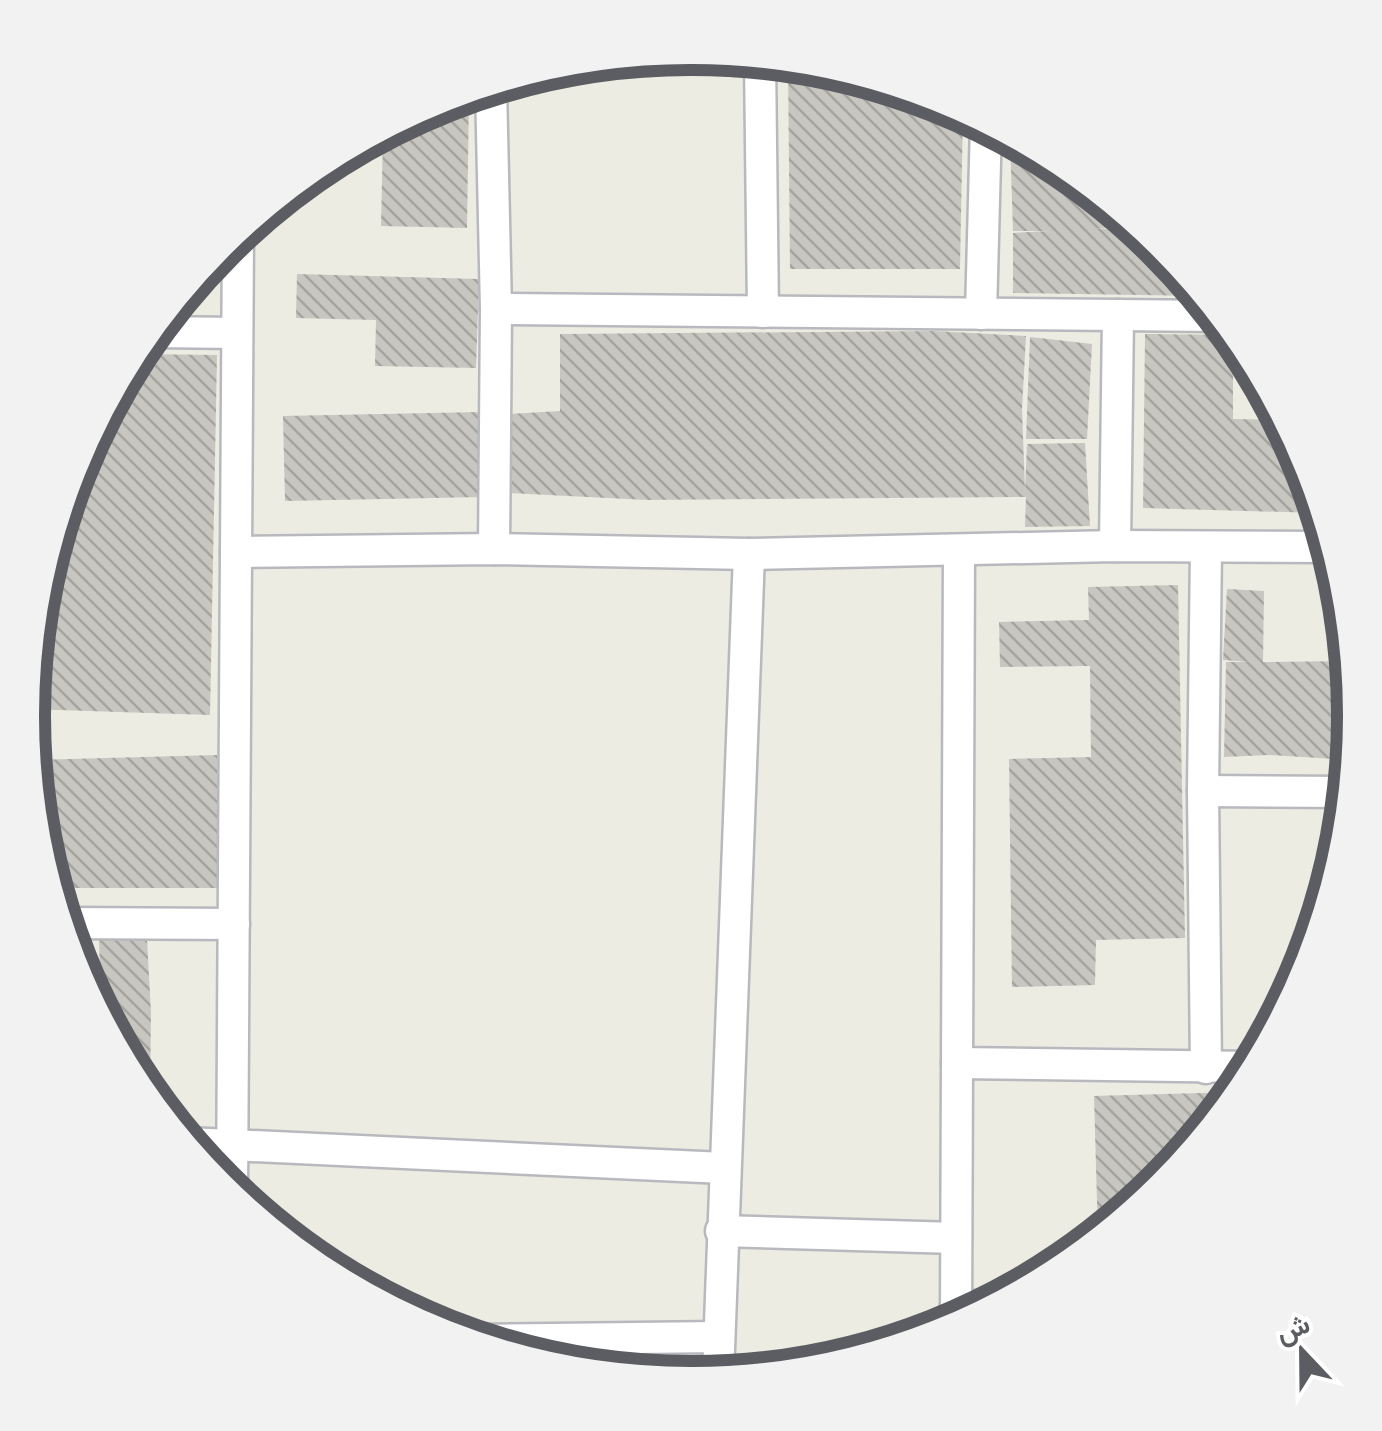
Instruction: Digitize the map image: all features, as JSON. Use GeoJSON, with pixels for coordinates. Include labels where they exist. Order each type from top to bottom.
{"type":"FeatureCollection","features":[{"type":"Feature","properties":{"kind":"street"},"geometry":{"type":"LineString","coordinates":[[760,74],[762,312]]}},
{"type":"Feature","properties":{"kind":"street"},"geometry":{"type":"LineString","coordinates":[[491,102],[496,309],[494,549]]}},
{"type":"Feature","properties":{"kind":"street"},"geometry":{"type":"LineString","coordinates":[[981,314],[986,141]]}},
{"type":"Feature","properties":{"kind":"street"},"geometry":{"type":"LineString","coordinates":[[232,1170],[238,255]]}},
{"type":"Feature","properties":{"kind":"street"},"geometry":{"type":"LineString","coordinates":[[496,309],[1198,315]]}},
{"type":"Feature","properties":{"kind":"street"},"geometry":{"type":"LineString","coordinates":[[1115,546],[1118,315]]}},
{"type":"Feature","properties":{"kind":"street"},"geometry":{"type":"LineString","coordinates":[[171,332],[238,332]]}},
{"type":"Feature","properties":{"kind":"street"},"geometry":{"type":"LineString","coordinates":[[236,552],[494,549],[749,554],[1115,546],[1315,547]]}},
{"type":"Feature","properties":{"kind":"street"},"geometry":{"type":"LineString","coordinates":[[1206,547],[1202,791],[1206,1068]]}},
{"type":"Feature","properties":{"kind":"street"},"geometry":{"type":"LineString","coordinates":[[959,552],[956,1238],[965,1300]]}},
{"type":"Feature","properties":{"kind":"street"},"geometry":{"type":"LineString","coordinates":[[718,1360],[749,554]]}},
{"type":"Feature","properties":{"kind":"street"},"geometry":{"type":"LineString","coordinates":[[1202,791],[1332,792]]}},
{"type":"Feature","properties":{"kind":"street"},"geometry":{"type":"LineString","coordinates":[[79,923],[234,924]]}},
{"type":"Feature","properties":{"kind":"street"},"geometry":{"type":"LineString","coordinates":[[957,1063],[1232,1067]]}},
{"type":"Feature","properties":{"kind":"street"},"geometry":{"type":"LineString","coordinates":[[207,1143],[724,1168]]}},
{"type":"Feature","properties":{"kind":"street"},"geometry":{"type":"LineString","coordinates":[[722,1231],[956,1238]]}},
{"type":"Feature","properties":{"kind":"street"},"geometry":{"type":"LineString","coordinates":[[526,1339],[719,1337]]}},
{"type":"Feature","properties":{"kind":"building"},"geometry":{"type":"Polygon","coordinates":[[[788,77],[899,104],[963,130],[960,269],[790,269],[788,77]]]}},
{"type":"Feature","properties":{"kind":"building"},"geometry":{"type":"Polygon","coordinates":[[[469,109],[467,228],[381,226],[383,148],[469,109]]]}},
{"type":"Feature","properties":{"kind":"building"},"geometry":{"type":"Polygon","coordinates":[[[1011,154],[1050,178],[1114,228],[1095,229],[1117,230],[1182,296],[1013,293],[1013,233],[1049,231],[1013,231],[1011,154]]]}},
{"type":"Feature","properties":{"kind":"building"},"geometry":{"type":"Polygon","coordinates":[[[297,274],[479,279],[476,368],[375,366],[376,320],[296,318],[297,274]]]}},
{"type":"Feature","properties":{"kind":"building"},"geometry":{"type":"Polygon","coordinates":[[[934,331],[1026,336],[1022,409],[1025,491],[1027,444],[1085,443],[1090,526],[1025,527],[1026,497],[647,500],[509,493],[509,414],[560,411],[560,334],[934,331]]]}},
{"type":"Feature","properties":{"kind":"building"},"geometry":{"type":"Polygon","coordinates":[[[1145,334],[1213,335],[1233,365],[1233,419],[1265,420],[1304,513],[1143,508],[1145,334]]]}},
{"type":"Feature","properties":{"kind":"building"},"geometry":{"type":"Polygon","coordinates":[[[1030,337],[1092,344],[1087,439],[1026,439],[1030,337]]]}},
{"type":"Feature","properties":{"kind":"building"},"geometry":{"type":"Polygon","coordinates":[[[156,354],[217,355],[210,715],[45,710],[57,589],[79,508],[112,430],[156,354]]]}},
{"type":"Feature","properties":{"kind":"building"},"geometry":{"type":"Polygon","coordinates":[[[480,412],[481,497],[285,501],[283,416],[480,412]]]}},
{"type":"Feature","properties":{"kind":"building"},"geometry":{"type":"Polygon","coordinates":[[[1178,585],[1185,938],[1096,940],[1095,985],[1012,987],[1009,759],[1091,757],[1090,666],[1000,667],[999,622],[1089,620],[1088,587],[1178,585]]]}},
{"type":"Feature","properties":{"kind":"building"},"geometry":{"type":"Polygon","coordinates":[[[1227,589],[1264,591],[1263,662],[1335,661],[1336,759],[1224,757],[1226,662],[1249,662],[1223,660],[1227,589]]]}},
{"type":"Feature","properties":{"kind":"building"},"geometry":{"type":"Polygon","coordinates":[[[217,755],[221,888],[68,888],[57,842],[46,760],[217,755]]]}},
{"type":"Feature","properties":{"kind":"building"},"geometry":{"type":"Polygon","coordinates":[[[147,939],[150,1068],[100,976],[99,940],[147,939]]]}},
{"type":"Feature","properties":{"kind":"building"},"geometry":{"type":"Polygon","coordinates":[[[1215,1093],[1148,1172],[1097,1217],[1094,1096],[1215,1093]]]}}]}
